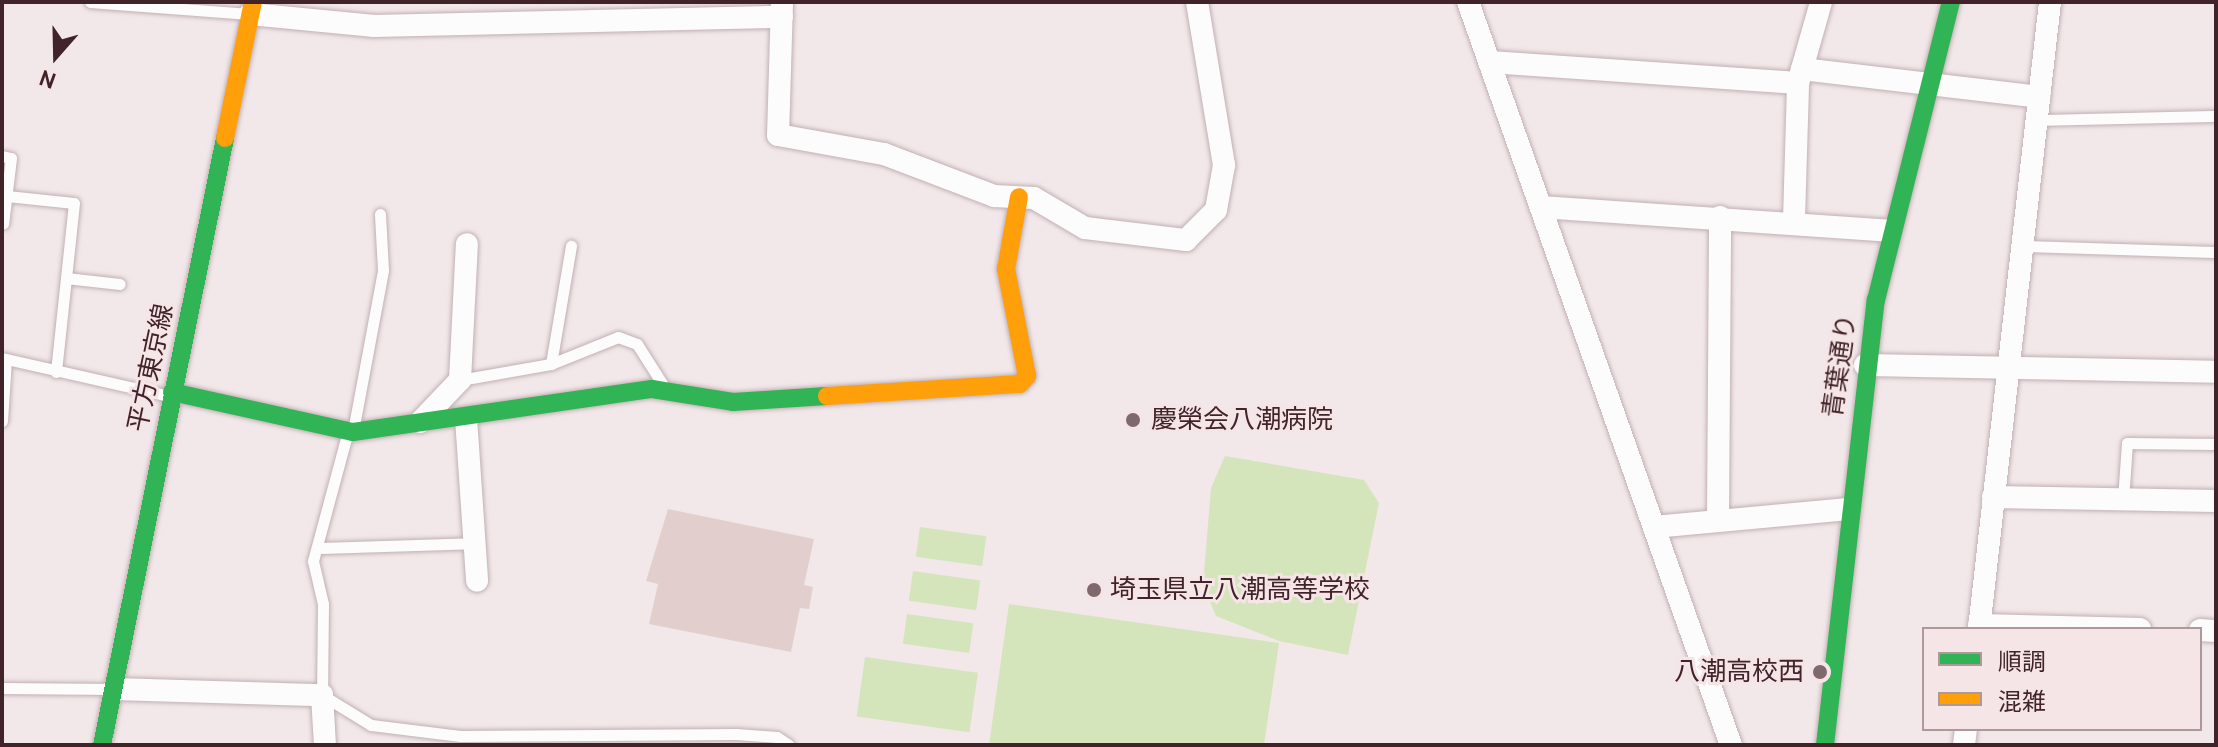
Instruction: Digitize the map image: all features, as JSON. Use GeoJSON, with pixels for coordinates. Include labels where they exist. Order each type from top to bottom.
{"type":"FeatureCollection","features":[{"type":"Feature","properties":{"kind":"street"},"geometry":{"type":"LineString","coordinates":[[252,8],[374,26],[782,10],[778,135],[884,154],[994,196],[1034,198],[1085,228],[1133,238],[1186,240],[1216,210],[1224,165],[1197,2]]}},
{"type":"Feature","properties":{"kind":"street"},"geometry":{"type":"LineString","coordinates":[[1468,2],[1731,745]]}},
{"type":"Feature","properties":{"kind":"street"},"geometry":{"type":"LineString","coordinates":[[1794,220],[1800,76],[1821,2]]}},
{"type":"Feature","properties":{"kind":"street","name":"青葉通り"},"geometry":{"type":"LineString","coordinates":[[1825,745],[1865,365],[1889,231],[1925,84],[1951,2]]}},
{"type":"Feature","properties":{"kind":"street"},"geometry":{"type":"LineString","coordinates":[[1979,627],[2050,2]]}},
{"type":"Feature","properties":{"kind":"street","name":"平方東京線"},"geometry":{"type":"LineString","coordinates":[[102,745],[252,8]]}},
{"type":"Feature","properties":{"kind":"street"},"geometry":{"type":"LineString","coordinates":[[1490,62],[1800,76],[1925,84],[2039,97]]}},
{"type":"Feature","properties":{"kind":"street"},"geometry":{"type":"LineString","coordinates":[[172,394],[350,431],[667,391],[733,402],[1020,384],[1027,376],[1020,325],[1006,269],[1019,197]]}},
{"type":"Feature","properties":{"kind":"street"},"geometry":{"type":"LineString","coordinates":[[1541,207],[1794,220],[1889,231]]}},
{"type":"Feature","properties":{"kind":"street"},"geometry":{"type":"LineString","coordinates":[[1718,520],[1720,217]]}},
{"type":"Feature","properties":{"kind":"street"},"geometry":{"type":"LineString","coordinates":[[419,423],[460,380],[467,244]]}},
{"type":"Feature","properties":{"kind":"street"},"geometry":{"type":"LineString","coordinates":[[1865,365],[2216,372]]}},
{"type":"Feature","properties":{"kind":"street"},"geometry":{"type":"LineString","coordinates":[[466,418],[477,581]]}},
{"type":"Feature","properties":{"kind":"street"},"geometry":{"type":"LineString","coordinates":[[1993,497],[2216,501]]}},
{"type":"Feature","properties":{"kind":"street"},"geometry":{"type":"LineString","coordinates":[[1654,527],[1848,509]]}},
{"type":"Feature","properties":{"kind":"street"},"geometry":{"type":"LineString","coordinates":[[114,689],[322,695],[325,745]]}},
{"type":"Feature","properties":{"kind":"lane"},"geometry":{"type":"LineString","coordinates":[[90,2],[252,8]]}},
{"type":"Feature","properties":{"kind":"lane"},"geometry":{"type":"LineString","coordinates":[[2038,120],[2216,116]]}},
{"type":"Feature","properties":{"kind":"lane"},"geometry":{"type":"LineString","coordinates":[[2,156],[11,158],[3,224]]}},
{"type":"Feature","properties":{"kind":"lane"},"geometry":{"type":"LineString","coordinates":[[7,196],[74,203],[56,372]]}},
{"type":"Feature","properties":{"kind":"lane"},"geometry":{"type":"LineString","coordinates":[[380,214],[383,270],[350,431],[318,548],[322,695],[371,725],[460,736],[736,734],[789,745]]}},
{"type":"Feature","properties":{"kind":"lane"},"geometry":{"type":"LineString","coordinates":[[551,364],[571,246]]}},
{"type":"Feature","properties":{"kind":"lane"},"geometry":{"type":"LineString","coordinates":[[2023,246],[2216,252]]}},
{"type":"Feature","properties":{"kind":"lane"},"geometry":{"type":"LineString","coordinates":[[66,278],[120,284]]}},
{"type":"Feature","properties":{"kind":"lane"},"geometry":{"type":"LineString","coordinates":[[460,380],[551,364],[618,337],[637,344],[667,391]]}},
{"type":"Feature","properties":{"kind":"lane"},"geometry":{"type":"LineString","coordinates":[[2,421],[4,358],[56,372],[172,394]]}},
{"type":"Feature","properties":{"kind":"lane"},"geometry":{"type":"LineString","coordinates":[[2123,500],[2127,443],[2216,444]]}},
{"type":"Feature","properties":{"kind":"lane"},"geometry":{"type":"LineString","coordinates":[[318,548],[474,543]]}},
{"type":"Feature","properties":{"kind":"lane"},"geometry":{"type":"LineString","coordinates":[[2,688],[114,689]]}},
{"type":"Feature","properties":{"kind":"green space"},"geometry":{"type":"Polygon","coordinates":[[[1225,456],[1364,480],[1379,503],[1348,655],[1279,641],[1216,616],[1203,585],[1211,488],[1225,456]]]}},
{"type":"Feature","properties":{"kind":"green space"},"geometry":{"type":"Polygon","coordinates":[[[920,527],[986,536],[982,566],[916,557],[920,527]]]}},
{"type":"Feature","properties":{"kind":"green space"},"geometry":{"type":"Polygon","coordinates":[[[913,571],[980,580],[976,610],[909,601],[913,571]]]}},
{"type":"Feature","properties":{"kind":"green space"},"geometry":{"type":"Polygon","coordinates":[[[1009,604],[1279,643],[1264,745],[989,745],[1009,604]]]}},
{"type":"Feature","properties":{"kind":"green space"},"geometry":{"type":"Polygon","coordinates":[[[907,614],[973,623],[969,653],[903,644],[907,614]]]}},
{"type":"Feature","properties":{"kind":"green space"},"geometry":{"type":"Polygon","coordinates":[[[865,657],[978,673],[970,732],[857,716],[865,657]]]}},
{"type":"Feature","properties":{"kind":"building"},"geometry":{"type":"Polygon","coordinates":[[[668,509],[814,539],[804,585],[813,587],[809,609],[800,608],[791,652],[649,624],[658,584],[646,581],[668,509]]]}},
{"type":"Feature","properties":{"kind":"traffic: fast"},"geometry":{"type":"LineString","coordinates":[[1825,745],[1876,300],[1951,2]]}},
{"type":"Feature","properties":{"kind":"traffic: fast"},"geometry":{"type":"LineString","coordinates":[[102,745],[225,138]]}},
{"type":"Feature","properties":{"kind":"traffic: fast"},"geometry":{"type":"LineString","coordinates":[[172,392],[353,432],[652,389],[733,402],[827,396]]}},
{"type":"Feature","properties":{"kind":"traffic: slow"},"geometry":{"type":"LineString","coordinates":[[225,138],[253,2]]}},
{"type":"Feature","properties":{"kind":"traffic: slow"},"geometry":{"type":"LineString","coordinates":[[827,396],[1020,384],[1027,376],[1006,269],[1019,197]]}},
{"type":"Feature","properties":{"kind":"place","name":"慶榮会八潮病院"},"geometry":{"type":"Point","coordinates":[1133,420]}},
{"type":"Feature","properties":{"kind":"place","name":"埼玉県立八潮高等学校"},"geometry":{"type":"Point","coordinates":[1094,590]}},
{"type":"Feature","properties":{"kind":"place","name":"八潮高校西"},"geometry":{"type":"Point","coordinates":[1820,672]}}]}
